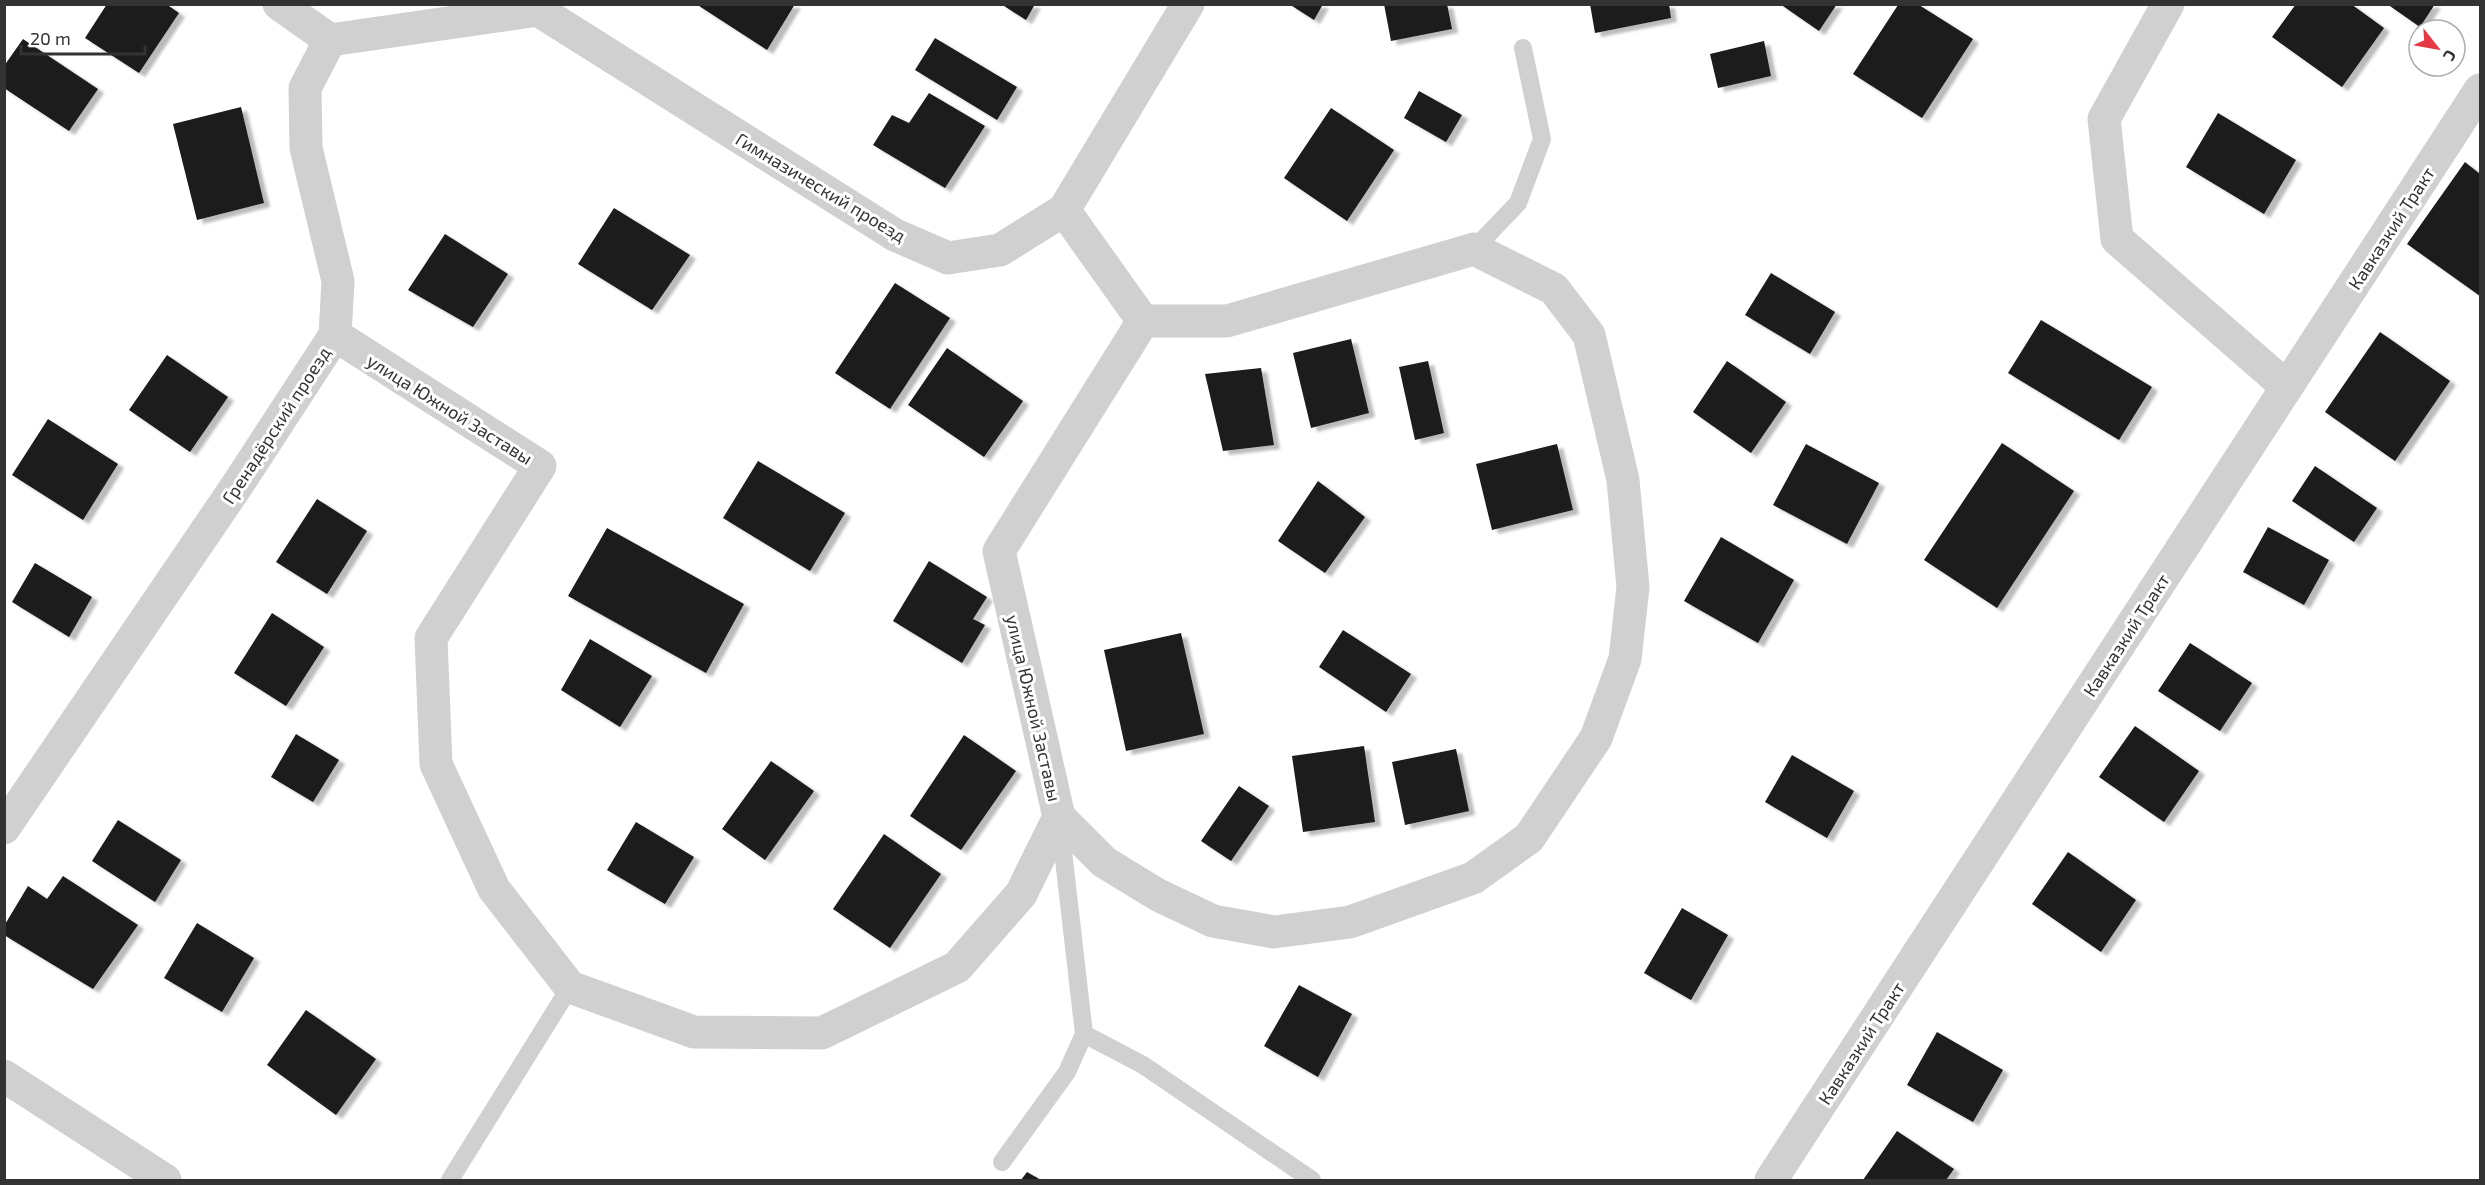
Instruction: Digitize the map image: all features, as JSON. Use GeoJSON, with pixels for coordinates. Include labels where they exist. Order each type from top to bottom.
{"type":"FeatureCollection","features":[{"type":"Feature","properties":{"kind":"street"},"geometry":{"type":"LineString","coordinates":[[279,4],[330,40],[540,7]]}},
{"type":"Feature","properties":{"kind":"street","name":"Гимназический проезд"},"geometry":{"type":"LineString","coordinates":[[540,7],[895,235],[948,258],[1000,250],[1064,210],[1188,4]]}},
{"type":"Feature","properties":{"kind":"street"},"geometry":{"type":"LineString","coordinates":[[2168,4],[2104,118],[2117,239],[2287,387]]}},
{"type":"Feature","properties":{"kind":"street","name":"Гренадёрский проезд"},"geometry":{"type":"LineString","coordinates":[[4,828],[231,494],[335,335],[338,281],[306,148],[305,88],[330,40]]}},
{"type":"Feature","properties":{"kind":"street","name":"Кавказкий Тракт"},"geometry":{"type":"LineString","coordinates":[[1772,1180],[2481,90]]}},
{"type":"Feature","properties":{"kind":"street"},"geometry":{"type":"LineString","coordinates":[[1059,817],[1104,862],[1158,895],[1213,921],[1274,932],[1350,922],[1473,878],[1529,838],[1596,738],[1625,659],[1633,587],[1623,480],[1588,335],[1554,289],[1474,249],[1227,321],[1143,321],[1064,210]]}},
{"type":"Feature","properties":{"kind":"street","name":"улица Южной Заставы"},"geometry":{"type":"LineString","coordinates":[[335,335],[540,466],[431,638],[436,764],[495,889],[570,987],[694,1032],[822,1033],[957,967],[1021,894],[1059,817],[999,551],[1143,321]]}},
{"type":"Feature","properties":{"kind":"street"},"geometry":{"type":"LineString","coordinates":[[4,1076],[165,1180]]}},
{"type":"Feature","properties":{"kind":"lane"},"geometry":{"type":"LineString","coordinates":[[1474,249],[1518,202],[1542,139],[1523,48]]}},
{"type":"Feature","properties":{"kind":"lane"},"geometry":{"type":"LineString","coordinates":[[1002,1162],[1067,1072],[1084,1034],[1059,817]]}},
{"type":"Feature","properties":{"kind":"lane"},"geometry":{"type":"LineString","coordinates":[[450,1180],[570,987]]}},
{"type":"Feature","properties":{"kind":"lane"},"geometry":{"type":"LineString","coordinates":[[1084,1034],[1143,1065],[1312,1180]]}},
{"type":"Feature","properties":{"kind":"building"},"geometry":{"type":"Polygon","coordinates":[[[107,4],[166,4],[179,13],[139,73],[85,38],[107,4]]]}},
{"type":"Feature","properties":{"kind":"building"},"geometry":{"type":"Polygon","coordinates":[[[696,4],[795,4],[767,50],[696,4]]]}},
{"type":"Feature","properties":{"kind":"building"},"geometry":{"type":"Polygon","coordinates":[[[1001,4],[1035,4],[1026,20],[1001,4]]]}},
{"type":"Feature","properties":{"kind":"building"},"geometry":{"type":"Polygon","coordinates":[[[1289,4],[1323,4],[1314,20],[1289,4]]]}},
{"type":"Feature","properties":{"kind":"building"},"geometry":{"type":"Polygon","coordinates":[[[1384,4],[1447,4],[1452,29],[1391,41],[1384,4]]]}},
{"type":"Feature","properties":{"kind":"building"},"geometry":{"type":"Polygon","coordinates":[[[1590,4],[1669,4],[1671,18],[1595,33],[1590,4]]]}},
{"type":"Feature","properties":{"kind":"building"},"geometry":{"type":"Polygon","coordinates":[[[1780,4],[1837,4],[1819,31],[1780,4]]]}},
{"type":"Feature","properties":{"kind":"building"},"geometry":{"type":"Polygon","coordinates":[[[2296,4],[2351,4],[2384,28],[2342,87],[2272,37],[2296,4]]]}},
{"type":"Feature","properties":{"kind":"building"},"geometry":{"type":"Polygon","coordinates":[[[2387,4],[2435,4],[2426,18],[2407,18],[2387,4]]]}},
{"type":"Feature","properties":{"kind":"building"},"geometry":{"type":"Polygon","coordinates":[[[1898,5],[1919,5],[1973,39],[1922,118],[1853,74],[1898,5]]]}},
{"type":"Feature","properties":{"kind":"building"},"geometry":{"type":"Polygon","coordinates":[[[935,38],[1017,87],[997,120],[915,70],[935,38]]]}},
{"type":"Feature","properties":{"kind":"building"},"geometry":{"type":"Polygon","coordinates":[[[23,39],[98,89],[69,131],[4,88],[4,66],[23,39]]]}},
{"type":"Feature","properties":{"kind":"building"},"geometry":{"type":"Polygon","coordinates":[[[1764,41],[1771,76],[1718,88],[1710,54],[1764,41]]]}},
{"type":"Feature","properties":{"kind":"building"},"geometry":{"type":"Polygon","coordinates":[[[1419,91],[1462,115],[1446,142],[1404,118],[1419,91]]]}},
{"type":"Feature","properties":{"kind":"building"},"geometry":{"type":"Polygon","coordinates":[[[929,93],[985,126],[945,188],[873,145],[892,115],[909,123],[929,93]]]}},
{"type":"Feature","properties":{"kind":"building"},"geometry":{"type":"Polygon","coordinates":[[[241,107],[264,203],[197,220],[173,124],[241,107]]]}},
{"type":"Feature","properties":{"kind":"building"},"geometry":{"type":"Polygon","coordinates":[[[1331,108],[1394,150],[1347,221],[1284,178],[1331,108]]]}},
{"type":"Feature","properties":{"kind":"building"},"geometry":{"type":"Polygon","coordinates":[[[2218,113],[2296,160],[2264,214],[2186,167],[2218,113]]]}},
{"type":"Feature","properties":{"kind":"building"},"geometry":{"type":"Polygon","coordinates":[[[2465,162],[2480,174],[2480,296],[2407,244],[2465,162]]]}},
{"type":"Feature","properties":{"kind":"building"},"geometry":{"type":"Polygon","coordinates":[[[614,208],[690,255],[652,310],[578,264],[614,208]]]}},
{"type":"Feature","properties":{"kind":"building"},"geometry":{"type":"Polygon","coordinates":[[[445,234],[508,274],[473,327],[408,290],[445,234]]]}},
{"type":"Feature","properties":{"kind":"building"},"geometry":{"type":"Polygon","coordinates":[[[1771,273],[1835,312],[1810,354],[1745,315],[1771,273]]]}},
{"type":"Feature","properties":{"kind":"building"},"geometry":{"type":"Polygon","coordinates":[[[895,283],[950,318],[890,409],[835,373],[895,283]]]}},
{"type":"Feature","properties":{"kind":"building"},"geometry":{"type":"Polygon","coordinates":[[[2041,320],[2152,387],[2119,440],[2008,373],[2041,320]]]}},
{"type":"Feature","properties":{"kind":"building"},"geometry":{"type":"Polygon","coordinates":[[[2380,332],[2450,381],[2395,461],[2325,412],[2380,332]]]}},
{"type":"Feature","properties":{"kind":"building"},"geometry":{"type":"Polygon","coordinates":[[[1351,339],[1369,413],[1311,428],[1293,353],[1351,339]]]}},
{"type":"Feature","properties":{"kind":"building"},"geometry":{"type":"Polygon","coordinates":[[[947,348],[1023,401],[984,457],[908,405],[947,348]]]}},
{"type":"Feature","properties":{"kind":"building"},"geometry":{"type":"Polygon","coordinates":[[[167,355],[228,397],[190,452],[129,410],[167,355]]]}},
{"type":"Feature","properties":{"kind":"building"},"geometry":{"type":"Polygon","coordinates":[[[1428,361],[1444,433],[1415,440],[1399,367],[1428,361]]]}},
{"type":"Feature","properties":{"kind":"building"},"geometry":{"type":"Polygon","coordinates":[[[1727,361],[1786,402],[1751,453],[1693,412],[1727,361]]]}},
{"type":"Feature","properties":{"kind":"building"},"geometry":{"type":"Polygon","coordinates":[[[1261,368],[1274,445],[1223,451],[1205,374],[1261,368]]]}},
{"type":"Feature","properties":{"kind":"building"},"geometry":{"type":"Polygon","coordinates":[[[48,419],[118,464],[83,520],[12,475],[48,419]]]}},
{"type":"Feature","properties":{"kind":"building"},"geometry":{"type":"Polygon","coordinates":[[[2002,443],[2074,491],[1997,608],[1924,560],[2002,443]]]}},
{"type":"Feature","properties":{"kind":"building"},"geometry":{"type":"Polygon","coordinates":[[[1557,444],[1573,510],[1492,530],[1476,464],[1557,444]]]}},
{"type":"Feature","properties":{"kind":"building"},"geometry":{"type":"Polygon","coordinates":[[[1806,444],[1879,483],[1847,544],[1773,505],[1806,444]]]}},
{"type":"Feature","properties":{"kind":"building"},"geometry":{"type":"Polygon","coordinates":[[[758,461],[845,513],[810,571],[723,518],[758,461]]]}},
{"type":"Feature","properties":{"kind":"building"},"geometry":{"type":"Polygon","coordinates":[[[2315,466],[2377,508],[2354,542],[2292,501],[2315,466]]]}},
{"type":"Feature","properties":{"kind":"building"},"geometry":{"type":"Polygon","coordinates":[[[1318,481],[1365,517],[1325,573],[1278,541],[1318,481]]]}},
{"type":"Feature","properties":{"kind":"building"},"geometry":{"type":"Polygon","coordinates":[[[317,499],[367,531],[327,594],[276,562],[317,499]]]}},
{"type":"Feature","properties":{"kind":"building"},"geometry":{"type":"Polygon","coordinates":[[[2268,527],[2329,560],[2304,605],[2243,572],[2268,527]]]}},
{"type":"Feature","properties":{"kind":"building"},"geometry":{"type":"Polygon","coordinates":[[[607,528],[744,604],[706,673],[568,596],[607,528]]]}},
{"type":"Feature","properties":{"kind":"building"},"geometry":{"type":"Polygon","coordinates":[[[1721,537],[1794,580],[1758,643],[1684,601],[1721,537]]]}},
{"type":"Feature","properties":{"kind":"building"},"geometry":{"type":"Polygon","coordinates":[[[929,561],[987,597],[973,619],[985,625],[962,663],[893,621],[929,561]]]}},
{"type":"Feature","properties":{"kind":"building"},"geometry":{"type":"Polygon","coordinates":[[[35,563],[92,597],[69,637],[12,602],[35,563]]]}},
{"type":"Feature","properties":{"kind":"building"},"geometry":{"type":"Polygon","coordinates":[[[272,613],[324,647],[286,706],[234,673],[272,613]]]}},
{"type":"Feature","properties":{"kind":"building"},"geometry":{"type":"Polygon","coordinates":[[[1343,630],[1411,674],[1386,712],[1319,667],[1343,630]]]}},
{"type":"Feature","properties":{"kind":"building"},"geometry":{"type":"Polygon","coordinates":[[[1181,633],[1204,734],[1126,751],[1104,650],[1181,633]]]}},
{"type":"Feature","properties":{"kind":"building"},"geometry":{"type":"Polygon","coordinates":[[[590,639],[652,676],[620,727],[561,690],[590,639]]]}},
{"type":"Feature","properties":{"kind":"building"},"geometry":{"type":"Polygon","coordinates":[[[2190,643],[2252,683],[2220,731],[2158,691],[2190,643]]]}},
{"type":"Feature","properties":{"kind":"building"},"geometry":{"type":"Polygon","coordinates":[[[2135,726],[2199,771],[2164,822],[2099,777],[2135,726]]]}},
{"type":"Feature","properties":{"kind":"building"},"geometry":{"type":"Polygon","coordinates":[[[296,734],[339,760],[313,802],[271,777],[296,734]]]}},
{"type":"Feature","properties":{"kind":"building"},"geometry":{"type":"Polygon","coordinates":[[[964,735],[1016,771],[961,850],[910,816],[964,735]]]}},
{"type":"Feature","properties":{"kind":"building"},"geometry":{"type":"Polygon","coordinates":[[[1364,746],[1375,822],[1303,832],[1292,756],[1364,746]]]}},
{"type":"Feature","properties":{"kind":"building"},"geometry":{"type":"Polygon","coordinates":[[[1456,749],[1469,811],[1405,825],[1392,762],[1456,749]]]}},
{"type":"Feature","properties":{"kind":"building"},"geometry":{"type":"Polygon","coordinates":[[[1792,755],[1854,791],[1827,838],[1765,802],[1792,755]]]}},
{"type":"Feature","properties":{"kind":"building"},"geometry":{"type":"Polygon","coordinates":[[[771,761],[814,791],[765,860],[722,829],[771,761]]]}},
{"type":"Feature","properties":{"kind":"building"},"geometry":{"type":"Polygon","coordinates":[[[1239,786],[1269,806],[1231,861],[1201,841],[1239,786]]]}},
{"type":"Feature","properties":{"kind":"building"},"geometry":{"type":"Polygon","coordinates":[[[118,820],[181,860],[155,902],[92,861],[118,820]]]}},
{"type":"Feature","properties":{"kind":"building"},"geometry":{"type":"Polygon","coordinates":[[[636,822],[694,857],[665,904],[607,870],[636,822]]]}},
{"type":"Feature","properties":{"kind":"building"},"geometry":{"type":"Polygon","coordinates":[[[884,834],[941,874],[890,948],[833,909],[884,834]]]}},
{"type":"Feature","properties":{"kind":"building"},"geometry":{"type":"Polygon","coordinates":[[[2068,852],[2136,900],[2101,952],[2032,904],[2068,852]]]}},
{"type":"Feature","properties":{"kind":"building"},"geometry":{"type":"Polygon","coordinates":[[[63,876],[138,925],[93,989],[4,935],[4,926],[28,886],[47,899],[63,876]]]}},
{"type":"Feature","properties":{"kind":"building"},"geometry":{"type":"Polygon","coordinates":[[[1682,908],[1728,935],[1691,1000],[1644,973],[1682,908]]]}},
{"type":"Feature","properties":{"kind":"building"},"geometry":{"type":"Polygon","coordinates":[[[197,923],[254,958],[222,1012],[164,978],[197,923]]]}},
{"type":"Feature","properties":{"kind":"building"},"geometry":{"type":"Polygon","coordinates":[[[1299,985],[1352,1014],[1318,1077],[1264,1046],[1299,985]]]}},
{"type":"Feature","properties":{"kind":"building"},"geometry":{"type":"Polygon","coordinates":[[[306,1010],[376,1059],[336,1115],[267,1065],[306,1010]]]}},
{"type":"Feature","properties":{"kind":"building"},"geometry":{"type":"Polygon","coordinates":[[[1937,1032],[2003,1070],[1973,1122],[1907,1085],[1937,1032]]]}},
{"type":"Feature","properties":{"kind":"building"},"geometry":{"type":"Polygon","coordinates":[[[1897,1131],[1954,1169],[1946,1180],[1863,1180],[1897,1131]]]}},
{"type":"Feature","properties":{"kind":"building"},"geometry":{"type":"Polygon","coordinates":[[[1027,1172],[1041,1180],[1021,1180],[1027,1172]]]}}]}
